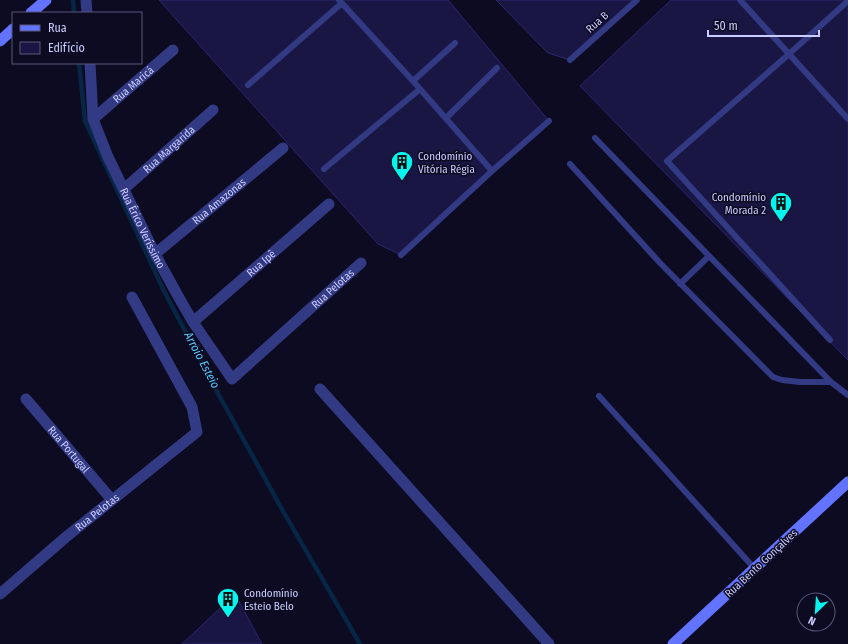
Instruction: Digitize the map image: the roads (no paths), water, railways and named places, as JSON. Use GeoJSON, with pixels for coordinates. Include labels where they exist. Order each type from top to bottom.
{"type":"FeatureCollection","features":[{"type":"Feature","properties":{"kind":"main road"},"geometry":{"type":"LineString","coordinates":[[33,12],[46,0]]}},
{"type":"Feature","properties":{"kind":"main road"},"geometry":{"type":"LineString","coordinates":[[0,41],[12,30]]}},
{"type":"Feature","properties":{"kind":"main road","name":"Rua Bento Gonçalves"},"geometry":{"type":"LineString","coordinates":[[673,644],[848,482]]}},
{"type":"Feature","properties":{"kind":"street"},"geometry":{"type":"LineString","coordinates":[[86,0],[86,12]]}},
{"type":"Feature","properties":{"kind":"street","name":"Rua Maricá"},"geometry":{"type":"LineString","coordinates":[[94,119],[173,50]]}},
{"type":"Feature","properties":{"kind":"street","name":"Rua Érico Veríssimo"},"geometry":{"type":"LineString","coordinates":[[90,64],[94,119],[108,157],[155,254],[193,322],[232,378]]}},
{"type":"Feature","properties":{"kind":"street","name":"Rua Margarida"},"geometry":{"type":"LineString","coordinates":[[124,189],[213,110]]}},
{"type":"Feature","properties":{"kind":"street","name":"Rua Amazonas"},"geometry":{"type":"LineString","coordinates":[[155,254],[283,148]]}},
{"type":"Feature","properties":{"kind":"street","name":"Rua Ipê"},"geometry":{"type":"LineString","coordinates":[[193,322],[329,204]]}},
{"type":"Feature","properties":{"kind":"street","name":"Rua Pelotas"},"geometry":{"type":"LineString","coordinates":[[232,378],[361,263]]}},
{"type":"Feature","properties":{"kind":"street","name":"Rua Pelotas"},"geometry":{"type":"LineString","coordinates":[[0,594],[66,537],[197,432],[192,407],[132,297]]}},
{"type":"Feature","properties":{"kind":"street"},"geometry":{"type":"LineString","coordinates":[[320,389],[549,644]]}},
{"type":"Feature","properties":{"kind":"street","name":"Rua Portugal"},"geometry":{"type":"LineString","coordinates":[[26,399],[112,500]]}},
{"type":"Feature","properties":{"kind":"lane","name":"Rua B"},"geometry":{"type":"LineString","coordinates":[[570,60],[637,0]]}},
{"type":"Feature","properties":{"kind":"lane"},"geometry":{"type":"LineString","coordinates":[[740,0],[848,119]]}},
{"type":"Feature","properties":{"kind":"lane"},"geometry":{"type":"LineString","coordinates":[[830,340],[667,161],[848,1]]}},
{"type":"Feature","properties":{"kind":"lane"},"geometry":{"type":"LineString","coordinates":[[248,85],[340,2],[413,81],[492,171]]}},
{"type":"Feature","properties":{"kind":"lane"},"geometry":{"type":"LineString","coordinates":[[413,81],[455,43]]}},
{"type":"Feature","properties":{"kind":"lane"},"geometry":{"type":"LineString","coordinates":[[446,118],[497,68]]}},
{"type":"Feature","properties":{"kind":"lane"},"geometry":{"type":"LineString","coordinates":[[324,169],[420,89]]}},
{"type":"Feature","properties":{"kind":"lane"},"geometry":{"type":"LineString","coordinates":[[401,255],[549,121]]}},
{"type":"Feature","properties":{"kind":"lane"},"geometry":{"type":"LineString","coordinates":[[594,138],[831,382],[848,394]]}},
{"type":"Feature","properties":{"kind":"lane"},"geometry":{"type":"LineString","coordinates":[[570,164],[680,284],[773,377],[794,382],[831,382]]}},
{"type":"Feature","properties":{"kind":"lane"},"geometry":{"type":"LineString","coordinates":[[680,284],[709,256]]}},
{"type":"Feature","properties":{"kind":"lane"},"geometry":{"type":"LineString","coordinates":[[599,396],[755,568]]}},
{"type":"Feature","properties":{"kind":"waterway","name":"Arroio Esteio"},"geometry":{"type":"LineString","coordinates":[[73,0],[74,12]]}},
{"type":"Feature","properties":{"kind":"waterway","name":"Arroio Esteio"},"geometry":{"type":"LineString","coordinates":[[79,64],[85,121],[164,291],[283,511],[360,644]]}},
{"type":"Feature","properties":{"kind":"place","name":"Condomínio Vitória Régia"},"geometry":{"type":"Point","coordinates":[402,182]}},
{"type":"Feature","properties":{"kind":"place","name":"Condomínio Morada 2"},"geometry":{"type":"Point","coordinates":[781,222]}},
{"type":"Feature","properties":{"kind":"place","name":"Condomínio Esteio Belo"},"geometry":{"type":"Point","coordinates":[228,618]}}]}
